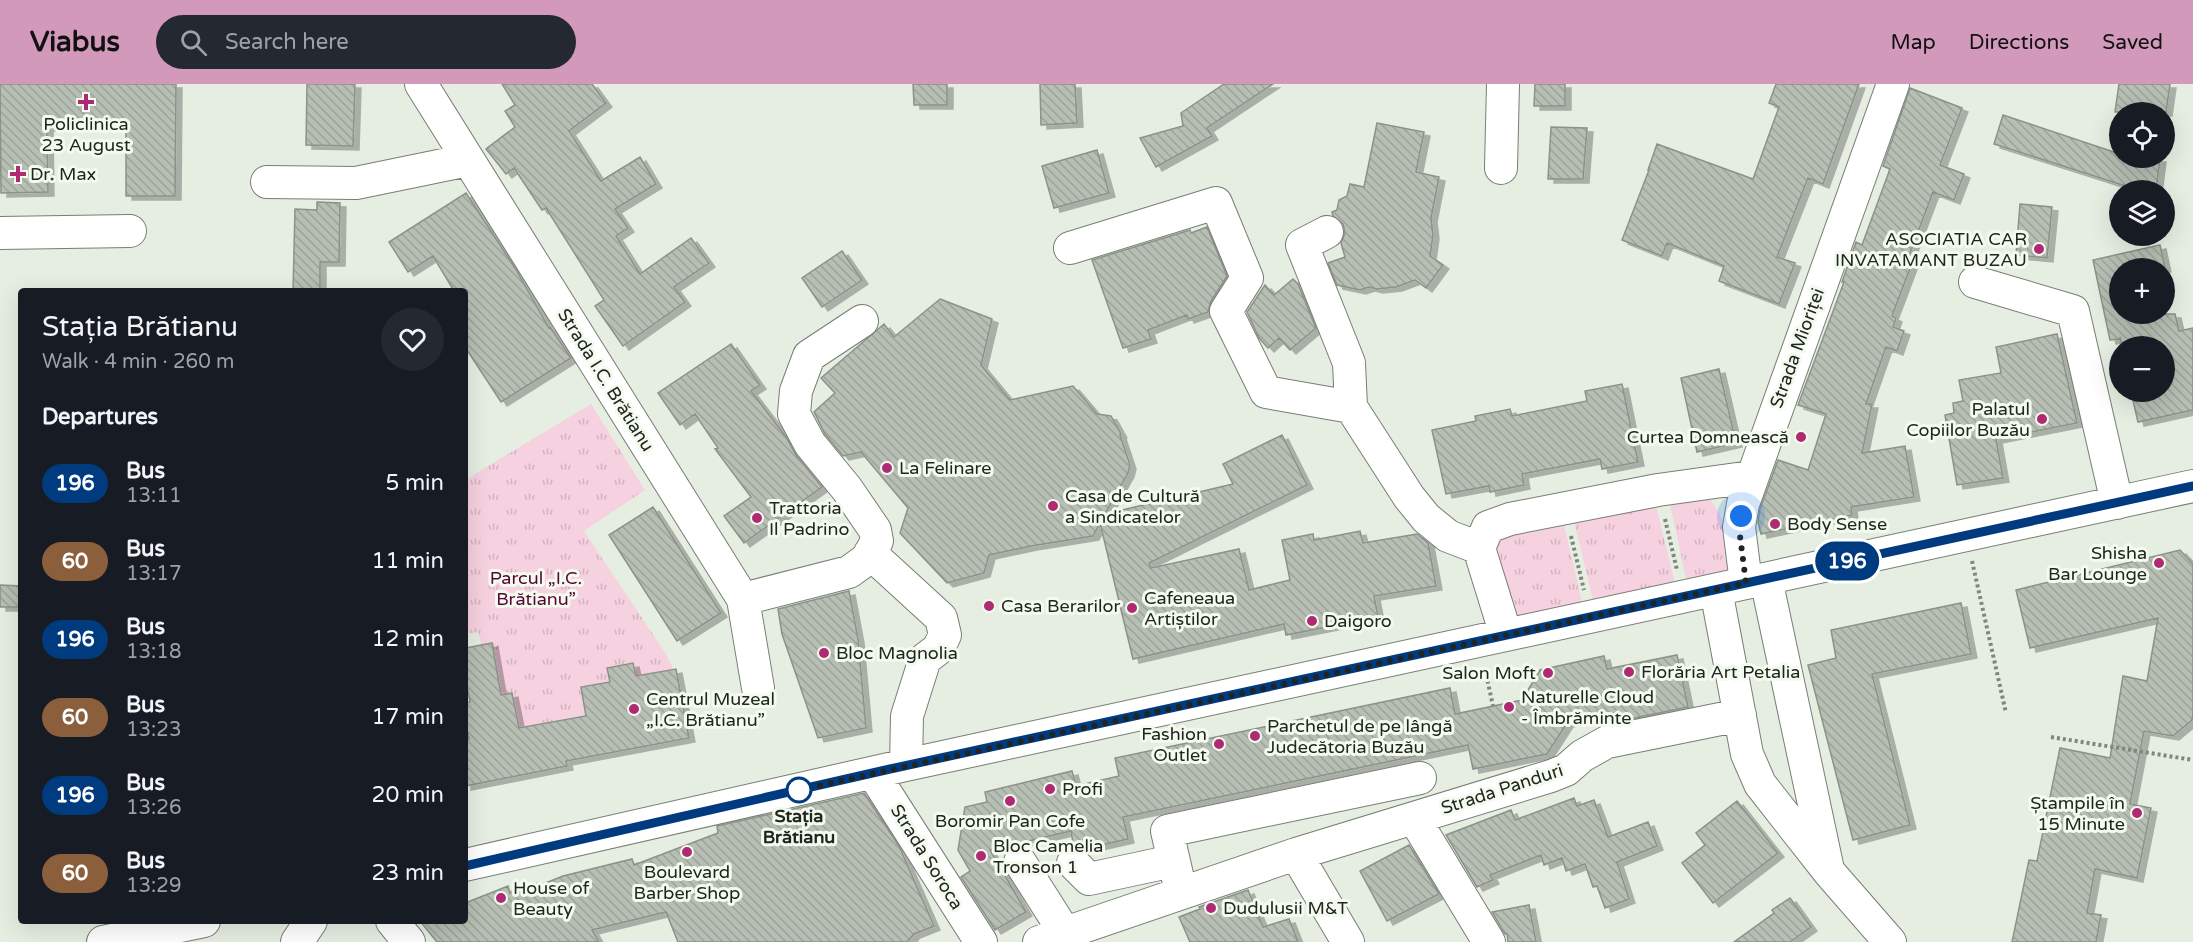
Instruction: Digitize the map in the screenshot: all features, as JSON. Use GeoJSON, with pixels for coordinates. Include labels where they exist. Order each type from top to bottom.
{"type":"FeatureCollection","features":[{"type":"Feature","properties":{"kind":"street","name":"Strada I.C. Brătianu"},"geometry":{"type":"LineString","coordinates":[[420,84],[743,599],[758,688]]}},
{"type":"Feature","properties":{"kind":"street"},"geometry":{"type":"LineString","coordinates":[[1501,168],[1503,84]]}},
{"type":"Feature","properties":{"kind":"street","name":"Strada Mioriței"},"geometry":{"type":"LineString","coordinates":[[1743,584],[1739,528],[1751,477],[1893,84]]}},
{"type":"Feature","properties":{"kind":"street"},"geometry":{"type":"LineString","coordinates":[[267,182],[356,183],[468,160]]}},
{"type":"Feature","properties":{"kind":"street"},"geometry":{"type":"LineString","coordinates":[[1070,248],[1216,203],[1247,278],[1227,311],[1266,392],[1351,407]]}},
{"type":"Feature","properties":{"kind":"street"},"geometry":{"type":"LineString","coordinates":[[0,233],[130,231]]}},
{"type":"Feature","properties":{"kind":"street"},"geometry":{"type":"LineString","coordinates":[[1327,232],[1302,245],[1349,363],[1351,407],[1408,497],[1426,518],[1448,536],[1479,548]]}},
{"type":"Feature","properties":{"kind":"street"},"geometry":{"type":"LineString","coordinates":[[1975,282],[2073,311],[2117,503]]}},
{"type":"Feature","properties":{"kind":"street"},"geometry":{"type":"LineString","coordinates":[[743,599],[849,572],[867,560],[877,541],[875,530],[848,489],[810,444],[794,414],[796,391],[809,356],[862,321]]}},
{"type":"Feature","properties":{"kind":"street"},"geometry":{"type":"LineString","coordinates":[[1492,638],[1479,548],[1488,527],[1510,519],[1658,490],[1751,477]]}},
{"type":"Feature","properties":{"kind":"street"},"geometry":{"type":"LineString","coordinates":[[468,865],[906,765],[2193,486]]}},
{"type":"Feature","properties":{"kind":"street"},"geometry":{"type":"LineString","coordinates":[[870,553],[941,618],[945,635],[938,649],[925,659],[907,716],[906,765]]}},
{"type":"Feature","properties":{"kind":"street"},"geometry":{"type":"LineString","coordinates":[[1743,584],[1740,715],[1747,754],[1760,784],[1829,872],[1890,942]]}},
{"type":"Feature","properties":{"kind":"street"},"geometry":{"type":"LineString","coordinates":[[1743,584],[1829,872]]}},
{"type":"Feature","properties":{"kind":"street","name":"Strada Panduri"},"geometry":{"type":"LineString","coordinates":[[1052,937],[1296,854],[1566,770],[1582,756],[1607,742],[1740,715]]}},
{"type":"Feature","properties":{"kind":"street","name":"Strada Soroca"},"geometry":{"type":"LineString","coordinates":[[873,773],[981,942]]}},
{"type":"Feature","properties":{"kind":"street"},"geometry":{"type":"LineString","coordinates":[[1180,892],[1167,831],[1420,778]]}},
{"type":"Feature","properties":{"kind":"street"},"geometry":{"type":"LineString","coordinates":[[1414,818],[1488,942]]}},
{"type":"Feature","properties":{"kind":"street"},"geometry":{"type":"LineString","coordinates":[[1296,854],[1348,942]]}},
{"type":"Feature","properties":{"kind":"street"},"geometry":{"type":"LineString","coordinates":[[1073,863],[1089,879],[1173,861]]}},
{"type":"Feature","properties":{"kind":"street"},"geometry":{"type":"LineString","coordinates":[[1020,862],[1052,937]]}},
{"type":"Feature","properties":{"kind":"street"},"geometry":{"type":"LineString","coordinates":[[103,942],[190,924]]}},
{"type":"Feature","properties":{"kind":"street"},"geometry":{"type":"LineString","coordinates":[[297,942],[309,924]]}},
{"type":"Feature","properties":{"kind":"street"},"geometry":{"type":"LineString","coordinates":[[394,924],[409,942]]}},
{"type":"Feature","properties":{"kind":"path"},"geometry":{"type":"LineString","coordinates":[[1658,490],[1684,597]]}},
{"type":"Feature","properties":{"kind":"path"},"geometry":{"type":"LineString","coordinates":[[1564,508],[1591,617]]}},
{"type":"Feature","properties":{"kind":"path"},"geometry":{"type":"LineString","coordinates":[[1967,536],[2006,713]]}},
{"type":"Feature","properties":{"kind":"path"},"geometry":{"type":"LineString","coordinates":[[1492,638],[1493,706]]}},
{"type":"Feature","properties":{"kind":"path"},"geometry":{"type":"LineString","coordinates":[[2051,737],[2193,760]]}},
{"type":"Feature","properties":{"kind":"green space","name":"Parcul „I.C. Brătianu”"},"geometry":{"type":"Polygon","coordinates":[[[591,404],[645,490],[584,531],[666,654],[677,677],[636,676],[633,663],[607,668],[610,682],[581,687],[586,716],[519,728],[512,693],[496,696],[478,632],[468,634],[468,478],[591,404]]]}},
{"type":"Feature","properties":{"kind":"green space"},"geometry":{"type":"Polygon","coordinates":[[[1707,497],[1724,524],[1735,579],[1688,588],[1669,499],[1707,497]]]}},
{"type":"Feature","properties":{"kind":"green space"},"geometry":{"type":"Polygon","coordinates":[[[1655,502],[1677,591],[1595,609],[1573,517],[1655,502]]]}},
{"type":"Feature","properties":{"kind":"green space"},"geometry":{"type":"Polygon","coordinates":[[[1563,520],[1584,611],[1510,627],[1494,558],[1496,540],[1510,530],[1563,520]]]}},
{"type":"Feature","properties":{"kind":"building"},"geometry":{"type":"Polygon","coordinates":[[[0,84],[176,84],[175,196],[126,196],[126,127],[47,127],[48,192],[1,193],[0,84]]]}},
{"type":"Feature","properties":{"kind":"building"},"geometry":{"type":"Polygon","coordinates":[[[307,84],[355,84],[353,146],[306,145],[307,84]]]}},
{"type":"Feature","properties":{"kind":"building"},"geometry":{"type":"Polygon","coordinates":[[[502,84],[592,84],[606,103],[569,131],[601,181],[640,157],[656,184],[615,209],[628,228],[616,236],[640,274],[691,238],[709,263],[674,287],[685,302],[623,346],[595,306],[604,300],[546,208],[542,210],[514,168],[506,174],[486,149],[515,127],[505,111],[515,105],[502,84]]]}},
{"type":"Feature","properties":{"kind":"building"},"geometry":{"type":"Polygon","coordinates":[[[913,84],[947,84],[947,105],[914,105],[913,84]]]}},
{"type":"Feature","properties":{"kind":"building"},"geometry":{"type":"Polygon","coordinates":[[[1040,84],[1075,84],[1077,123],[1041,125],[1040,84]]]}},
{"type":"Feature","properties":{"kind":"building"},"geometry":{"type":"Polygon","coordinates":[[[1224,84],[1273,84],[1207,128],[1212,136],[1156,167],[1140,138],[1183,126],[1181,113],[1224,84]]]}},
{"type":"Feature","properties":{"kind":"building"},"geometry":{"type":"Polygon","coordinates":[[[1535,84],[1565,84],[1565,106],[1534,106],[1535,84]]]}},
{"type":"Feature","properties":{"kind":"building"},"geometry":{"type":"Polygon","coordinates":[[[1776,84],[1859,84],[1823,184],[1808,178],[1777,257],[1795,263],[1779,304],[1719,281],[1724,266],[1667,243],[1662,256],[1622,240],[1657,144],[1753,179],[1779,107],[1769,103],[1776,84]]]}},
{"type":"Feature","properties":{"kind":"building"},"geometry":{"type":"Polygon","coordinates":[[[2119,84],[2170,84],[2167,102],[2116,102],[2119,84]]]}},
{"type":"Feature","properties":{"kind":"building"},"geometry":{"type":"Polygon","coordinates":[[[1910,88],[1962,108],[1940,165],[1964,174],[1954,200],[1933,192],[1907,261],[1912,263],[1892,316],[1896,318],[1893,327],[1904,331],[1897,351],[1886,347],[1866,404],[1872,404],[1862,453],[1905,446],[1914,497],[1851,507],[1852,515],[1761,534],[1758,522],[1760,509],[1778,460],[1808,470],[1826,414],[1798,405],[1844,282],[1842,282],[1856,242],[1862,245],[1890,169],[1883,166],[1910,88]]]}},
{"type":"Feature","properties":{"kind":"building"},"geometry":{"type":"Polygon","coordinates":[[[2003,115],[2109,150],[2109,168],[2159,168],[2157,180],[2109,181],[1994,144],[2003,115]]]}},
{"type":"Feature","properties":{"kind":"building"},"geometry":{"type":"Polygon","coordinates":[[[1377,123],[1424,132],[1416,172],[1439,177],[1431,218],[1433,235],[1430,256],[1443,265],[1426,288],[1415,280],[1396,287],[1377,289],[1369,287],[1360,290],[1337,285],[1328,263],[1345,257],[1341,243],[1345,233],[1343,224],[1333,216],[1332,212],[1337,210],[1339,200],[1347,196],[1350,184],[1364,187],[1377,123]]]}},
{"type":"Feature","properties":{"kind":"building"},"geometry":{"type":"Polygon","coordinates":[[[1551,127],[1587,128],[1583,179],[1548,179],[1551,127]]]}},
{"type":"Feature","properties":{"kind":"building"},"geometry":{"type":"Polygon","coordinates":[[[1097,150],[1109,193],[1054,208],[1042,166],[1097,150]]]}},
{"type":"Feature","properties":{"kind":"building"},"geometry":{"type":"Polygon","coordinates":[[[466,193],[515,268],[549,328],[571,358],[501,402],[468,352],[468,288],[452,288],[433,256],[408,272],[389,242],[466,193]]]}},
{"type":"Feature","properties":{"kind":"building"},"geometry":{"type":"Polygon","coordinates":[[[317,202],[340,203],[339,262],[320,262],[320,288],[293,288],[295,209],[317,210],[317,202]]]}},
{"type":"Feature","properties":{"kind":"building"},"geometry":{"type":"Polygon","coordinates":[[[2020,204],[2052,207],[2047,258],[2016,255],[2020,204]]]}},
{"type":"Feature","properties":{"kind":"building"},"geometry":{"type":"Polygon","coordinates":[[[1207,227],[1227,276],[1211,301],[1208,312],[1188,319],[1187,315],[1148,330],[1151,339],[1123,348],[1092,260],[1190,230],[1191,233],[1207,227]]]}},
{"type":"Feature","properties":{"kind":"building"},"geometry":{"type":"Polygon","coordinates":[[[2160,246],[2163,258],[2109,258],[2109,324],[2175,324],[2175,314],[2179,331],[2193,328],[2193,410],[2138,422],[2133,402],[2175,402],[2175,336],[2109,336],[2093,260],[2160,246]]]}},
{"type":"Feature","properties":{"kind":"building"},"geometry":{"type":"Polygon","coordinates":[[[842,251],[862,280],[822,307],[802,278],[842,251]]]}},
{"type":"Feature","properties":{"kind":"building"},"geometry":{"type":"Polygon","coordinates":[[[1293,279],[1298,284],[1316,328],[1290,350],[1279,338],[1268,348],[1259,338],[1247,312],[1265,285],[1274,295],[1293,279]]]}},
{"type":"Feature","properties":{"kind":"building"},"geometry":{"type":"Polygon","coordinates":[[[940,299],[992,319],[981,365],[1010,400],[1073,386],[1097,414],[1111,416],[1121,434],[1130,465],[1128,473],[1105,514],[1233,484],[1223,464],[1282,435],[1307,485],[1149,563],[1151,568],[1239,549],[1249,590],[1290,580],[1282,540],[1313,534],[1314,540],[1360,531],[1363,543],[1417,534],[1428,543],[1436,586],[1374,596],[1378,617],[1286,635],[1284,624],[1133,659],[1100,523],[1093,536],[989,555],[984,573],[947,583],[900,533],[908,508],[861,452],[843,456],[825,434],[814,412],[835,393],[821,378],[884,324],[894,337],[940,299]]]}},
{"type":"Feature","properties":{"kind":"building"},"geometry":{"type":"Polygon","coordinates":[[[2057,334],[2077,423],[1996,439],[2003,478],[1957,485],[1945,415],[1954,413],[1953,403],[1963,401],[1959,380],[2001,373],[1996,347],[2057,334]]]}},
{"type":"Feature","properties":{"kind":"building"},"geometry":{"type":"Polygon","coordinates":[[[731,344],[760,385],[751,391],[786,437],[796,455],[822,487],[744,543],[724,516],[751,497],[715,449],[718,448],[695,414],[680,425],[658,393],[731,344]]]}},
{"type":"Feature","properties":{"kind":"building"},"geometry":{"type":"Polygon","coordinates":[[[1719,369],[1736,443],[1697,452],[1681,378],[1719,369]]]}},
{"type":"Feature","properties":{"kind":"building"},"geometry":{"type":"Polygon","coordinates":[[[1622,384],[1638,462],[1602,469],[1600,459],[1522,474],[1524,485],[1490,492],[1489,486],[1446,494],[1432,430],[1476,421],[1475,416],[1510,409],[1512,416],[1587,401],[1585,391],[1622,384]]]}},
{"type":"Feature","properties":{"kind":"building"},"geometry":{"type":"Polygon","coordinates":[[[653,507],[721,613],[677,641],[609,535],[653,507]]]}},
{"type":"Feature","properties":{"kind":"building"},"geometry":{"type":"Polygon","coordinates":[[[2180,550],[2193,564],[2193,713],[2192,720],[2173,736],[2144,731],[2130,804],[2151,808],[2137,878],[2095,869],[2087,913],[2101,915],[2096,942],[2012,942],[2029,860],[2037,861],[2060,748],[2110,758],[2123,676],[2147,681],[2158,618],[2030,648],[2016,590],[2180,550]]]}},
{"type":"Feature","properties":{"kind":"building"},"geometry":{"type":"Polygon","coordinates":[[[0,585],[18,586],[18,607],[0,607],[0,585]]]}},
{"type":"Feature","properties":{"kind":"building","name":"Bloc Magnolia"},"geometry":{"type":"Polygon","coordinates":[[[849,591],[858,639],[866,728],[818,738],[782,634],[778,609],[849,591]]]}},
{"type":"Feature","properties":{"kind":"building"},"geometry":{"type":"Polygon","coordinates":[[[1961,603],[1971,654],[1872,674],[1910,825],[1853,840],[1808,665],[1836,658],[1831,630],[1961,603]]]}},
{"type":"Feature","properties":{"kind":"building","name":"Centrul Muzeal „I.C. Brătianu”"},"geometry":{"type":"Polygon","coordinates":[[[492,643],[501,695],[512,693],[519,728],[586,716],[581,687],[610,682],[607,668],[633,663],[636,676],[676,669],[689,738],[566,761],[567,766],[468,785],[468,702],[470,702],[468,647],[492,643]]]}},
{"type":"Feature","properties":{"kind":"building"},"geometry":{"type":"Polygon","coordinates":[[[1677,655],[1688,707],[1620,721],[1618,712],[1567,723],[1547,754],[1473,769],[1468,745],[1123,817],[1128,839],[1092,847],[1090,839],[1073,843],[1071,831],[990,850],[1026,912],[995,930],[961,877],[970,871],[958,850],[965,807],[987,802],[985,792],[1072,771],[1076,786],[1119,776],[1115,758],[1450,688],[1455,714],[1522,700],[1540,670],[1604,656],[1607,669],[1677,655]]]}},
{"type":"Feature","properties":{"kind":"building"},"geometry":{"type":"Polygon","coordinates":[[[864,793],[899,846],[934,926],[914,934],[907,942],[678,942],[666,912],[592,930],[599,942],[437,942],[422,924],[468,924],[468,902],[508,886],[510,893],[538,883],[538,886],[563,876],[632,859],[634,865],[718,833],[717,826],[864,793]]]}},
{"type":"Feature","properties":{"kind":"building"},"geometry":{"type":"Polygon","coordinates":[[[1574,798],[1577,806],[1594,800],[1608,837],[1648,822],[1657,846],[1617,862],[1629,899],[1605,908],[1597,886],[1593,887],[1585,864],[1566,871],[1562,858],[1544,865],[1541,855],[1490,875],[1493,880],[1477,887],[1446,835],[1511,810],[1515,820],[1574,798]]]}},
{"type":"Feature","properties":{"kind":"building"},"geometry":{"type":"Polygon","coordinates":[[[1737,801],[1778,853],[1713,903],[1682,863],[1705,845],[1696,833],[1737,801]]]}},
{"type":"Feature","properties":{"kind":"building"},"geometry":{"type":"Polygon","coordinates":[[[1409,845],[1439,894],[1387,921],[1360,871],[1409,845]]]}},
{"type":"Feature","properties":{"kind":"building"},"geometry":{"type":"Polygon","coordinates":[[[1248,890],[1263,927],[1289,919],[1298,942],[1190,942],[1179,917],[1200,909],[1199,907],[1248,890]]]}},
{"type":"Feature","properties":{"kind":"building"},"geometry":{"type":"Polygon","coordinates":[[[1790,898],[1811,927],[1790,942],[1734,942],[1774,913],[1772,910],[1790,898]]]}},
{"type":"Feature","properties":{"kind":"building"},"geometry":{"type":"Polygon","coordinates":[[[1529,905],[1536,942],[1508,942],[1507,934],[1492,912],[1529,905]]]}},
{"type":"Feature","properties":{"kind":"bus line","name":"196"},"geometry":{"type":"LineString","coordinates":[[468,865],[890,769],[2193,486]]}},
{"type":"Feature","properties":{"kind":"place","name":"Policlinica 23 August"},"geometry":{"type":"Point","coordinates":[86,102]}},
{"type":"Feature","properties":{"kind":"place","name":"Dr. Max"},"geometry":{"type":"Point","coordinates":[18,174]}},
{"type":"Feature","properties":{"kind":"place","name":"ASOCIATIA CAR INVATAMANT BUZAU"},"geometry":{"type":"Point","coordinates":[2039,249]}},
{"type":"Feature","properties":{"kind":"place","name":"Palatul Copiilor Buzău"},"geometry":{"type":"Point","coordinates":[2042,419]}},
{"type":"Feature","properties":{"kind":"place","name":"Curtea Domnească"},"geometry":{"type":"Point","coordinates":[1801,437]}},
{"type":"Feature","properties":{"kind":"place","name":"La Felinare"},"geometry":{"type":"Point","coordinates":[887,468]}},
{"type":"Feature","properties":{"kind":"place","name":"Casa de Cultură a Sindicatelor"},"geometry":{"type":"Point","coordinates":[1053,506]}},
{"type":"Feature","properties":{"kind":"place","name":"Trattoria Il Padrino"},"geometry":{"type":"Point","coordinates":[757,518]}},
{"type":"Feature","properties":{"kind":"place","name":"Body Sense"},"geometry":{"type":"Point","coordinates":[1775,524]}},
{"type":"Feature","properties":{"kind":"place","name":"Shisha Bar Lounge"},"geometry":{"type":"Point","coordinates":[2159,563]}},
{"type":"Feature","properties":{"kind":"place","name":"Casa Berarilor"},"geometry":{"type":"Point","coordinates":[989,606]}},
{"type":"Feature","properties":{"kind":"place","name":"Cafeneaua Artiștilor"},"geometry":{"type":"Point","coordinates":[1132,608]}},
{"type":"Feature","properties":{"kind":"place","name":"Daigoro"},"geometry":{"type":"Point","coordinates":[1312,621]}},
{"type":"Feature","properties":{"kind":"place","name":"Bloc Magnolia"},"geometry":{"type":"Point","coordinates":[824,653]}},
{"type":"Feature","properties":{"kind":"place","name":"Florăria Art Petalia"},"geometry":{"type":"Point","coordinates":[1629,672]}},
{"type":"Feature","properties":{"kind":"place","name":"Salon Moft"},"geometry":{"type":"Point","coordinates":[1548,673]}},
{"type":"Feature","properties":{"kind":"place","name":"Naturelle Cloud - Îmbrăminte"},"geometry":{"type":"Point","coordinates":[1509,707]}},
{"type":"Feature","properties":{"kind":"place","name":"Centrul Muzeal „I.C. Brătianu”"},"geometry":{"type":"Point","coordinates":[634,709]}},
{"type":"Feature","properties":{"kind":"place","name":"Parchetul de pe lângă Judecătoria Buzău"},"geometry":{"type":"Point","coordinates":[1255,736]}},
{"type":"Feature","properties":{"kind":"place","name":"Fashion Outlet"},"geometry":{"type":"Point","coordinates":[1219,744]}},
{"type":"Feature","properties":{"kind":"place","name":"Profi"},"geometry":{"type":"Point","coordinates":[1050,789]}},
{"type":"Feature","properties":{"kind":"place","name":"Stația Brătianu"},"geometry":{"type":"Point","coordinates":[799,790]}},
{"type":"Feature","properties":{"kind":"place","name":"Boromir Pan Cofe"},"geometry":{"type":"Point","coordinates":[1010,801]}},
{"type":"Feature","properties":{"kind":"place","name":"Ștampile în 15 Minute"},"geometry":{"type":"Point","coordinates":[2137,813]}},
{"type":"Feature","properties":{"kind":"place","name":"Boulevard Barber Shop"},"geometry":{"type":"Point","coordinates":[687,852]}},
{"type":"Feature","properties":{"kind":"place","name":"Bloc Camelia Tronson 1"},"geometry":{"type":"Point","coordinates":[981,856]}},
{"type":"Feature","properties":{"kind":"place","name":"House of Beauty"},"geometry":{"type":"Point","coordinates":[501,898]}},
{"type":"Feature","properties":{"kind":"place","name":"Dudulusii M&T"},"geometry":{"type":"Point","coordinates":[1211,908]}},
{"type":"Feature","properties":{"kind":"route"},"geometry":{"type":"LineString","coordinates":[[799,790],[1746,583],[1739,528],[1741,516]]}}]}
